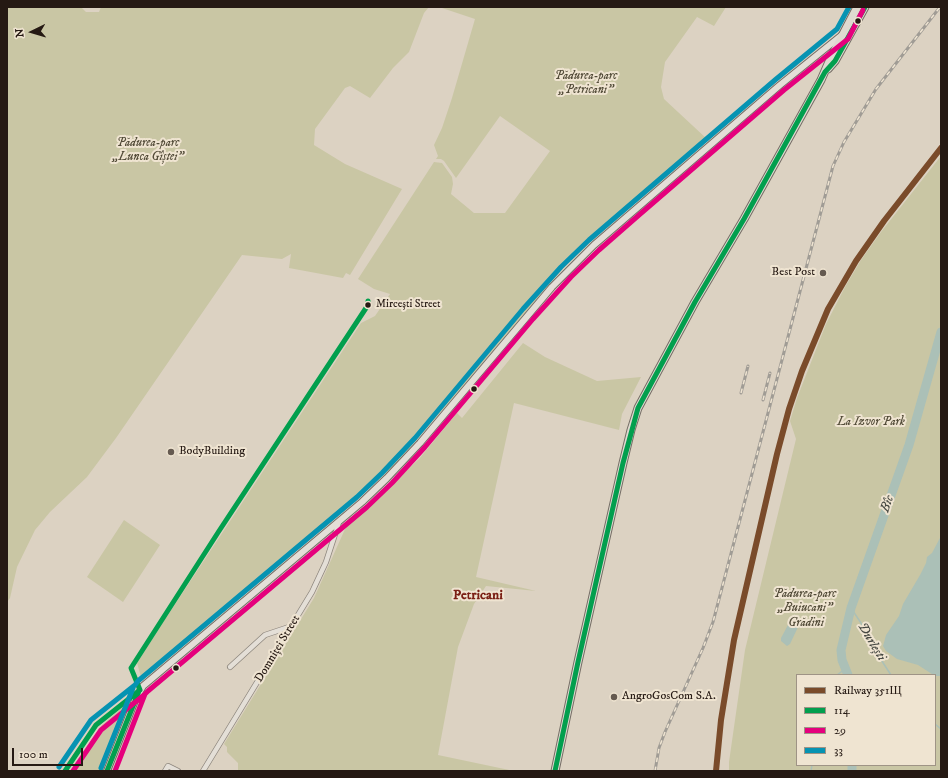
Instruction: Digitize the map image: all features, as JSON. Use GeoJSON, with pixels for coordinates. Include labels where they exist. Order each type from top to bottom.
{"type":"FeatureCollection","features":[{"type":"Feature","properties":{"kind":"main road"},"geometry":{"type":"LineString","coordinates":[[555,771],[623,463],[638,408],[695,302],[744,219],[825,72],[831,57],[857,7]]}},
{"type":"Feature","properties":{"kind":"main road"},"geometry":{"type":"LineString","coordinates":[[825,72],[835,61],[865,7]]}},
{"type":"Feature","properties":{"kind":"main road"},"geometry":{"type":"LineString","coordinates":[[107,771],[136,698],[143,686],[339,521],[387,478],[420,443],[528,314],[570,268],[634,210],[780,85],[854,26]]}},
{"type":"Feature","properties":{"kind":"street","name":"Domniței Street"},"geometry":{"type":"LineString","coordinates":[[203,771],[315,586],[326,562],[339,521]]}},
{"type":"Feature","properties":{"kind":"street"},"geometry":{"type":"LineString","coordinates":[[230,667],[265,635],[292,626]]}},
{"type":"Feature","properties":{"kind":"street"},"geometry":{"type":"LineString","coordinates":[[167,769],[178,771]]}},
{"type":"Feature","properties":{"kind":"green space","name":"Pădurea-parc „Lunca Gîștei”"},"geometry":{"type":"Polygon","coordinates":[[[7,7],[81,7],[86,12],[99,12],[101,7],[429,7],[424,13],[409,52],[393,68],[370,98],[350,86],[345,88],[315,129],[314,145],[345,164],[402,189],[350,275],[346,273],[343,278],[289,268],[291,254],[282,259],[242,255],[116,438],[87,477],[50,512],[35,530],[17,567],[10,598],[7,602],[7,7]]]}},
{"type":"Feature","properties":{"kind":"green space","name":"Pădurea-parc „Petricani”"},"geometry":{"type":"Polygon","coordinates":[[[439,7],[726,7],[714,26],[697,17],[665,62],[661,87],[664,99],[707,139],[610,220],[580,248],[392,468],[153,672],[143,678],[141,677],[137,663],[162,624],[361,323],[375,316],[390,294],[374,289],[358,279],[434,162],[442,163],[452,177],[453,184],[451,194],[474,213],[505,213],[550,151],[500,116],[456,178],[444,161],[441,159],[436,159],[438,156],[434,145],[442,128],[452,98],[475,19],[439,7]]]}},
{"type":"Feature","properties":{"kind":"green space","name":"La Izvor Park"},"geometry":{"type":"Polygon","coordinates":[[[941,156],[941,771],[729,771],[745,650],[796,439],[790,421],[797,398],[826,324],[861,260],[881,232],[941,156]]]}},
{"type":"Feature","properties":{"kind":"green space"},"geometry":{"type":"Polygon","coordinates":[[[523,343],[545,357],[597,381],[641,377],[622,414],[619,430],[514,403],[476,577],[536,591],[486,586],[474,604],[458,647],[438,755],[514,771],[238,771],[238,763],[227,752],[227,747],[224,744],[314,598],[346,527],[419,459],[457,413],[462,418],[523,343]]]}},
{"type":"Feature","properties":{"kind":"green space"},"geometry":{"type":"Polygon","coordinates":[[[124,520],[160,545],[123,602],[87,577],[124,520]]]}},
{"type":"Feature","properties":{"kind":"green space"},"geometry":{"type":"Polygon","coordinates":[[[126,704],[129,704],[102,771],[72,771],[102,725],[126,704]]]}},
{"type":"Feature","properties":{"kind":"shaded area"},"geometry":{"type":"Polygon","coordinates":[[[941,536],[941,676],[936,676],[936,674],[932,674],[918,665],[897,659],[886,651],[883,646],[886,635],[899,616],[903,604],[926,563],[927,557],[932,553],[941,536]]]}},
{"type":"Feature","properties":{"kind":"shaded area"},"geometry":{"type":"Polygon","coordinates":[[[793,622],[799,625],[790,644],[787,646],[781,641],[781,638],[788,625],[793,622]]]}},
{"type":"Feature","properties":{"kind":"waterway","name":"Bîc"},"geometry":{"type":"LineString","coordinates":[[848,674],[842,660],[841,650],[851,608],[909,445],[941,332]]}},
{"type":"Feature","properties":{"kind":"waterway","name":"Durlești"},"geometry":{"type":"LineString","coordinates":[[851,608],[861,623],[867,638],[890,674]]}},
{"type":"Feature","properties":{"kind":"waterway"},"geometry":{"type":"LineString","coordinates":[[838,674],[845,669]]}},
{"type":"Feature","properties":{"kind":"waterway","name":"Durlești"},"geometry":{"type":"LineString","coordinates":[[936,725],[941,729]]}},
{"type":"Feature","properties":{"kind":"waterway"},"geometry":{"type":"LineString","coordinates":[[811,771],[812,766]]}},
{"type":"Feature","properties":{"kind":"waterway","name":"Bîc"},"geometry":{"type":"LineString","coordinates":[[852,766],[852,771]]}},
{"type":"Feature","properties":{"kind":"railway"},"geometry":{"type":"LineString","coordinates":[[655,771],[659,748],[665,732],[703,648],[713,622],[833,166],[844,142],[876,89],[940,7]]}},
{"type":"Feature","properties":{"kind":"railway"},"geometry":{"type":"LineString","coordinates":[[741,393],[748,366]]}},
{"type":"Feature","properties":{"kind":"railway"},"geometry":{"type":"LineString","coordinates":[[763,400],[770,373]]}},
{"type":"Feature","properties":{"kind":"rail line","name":"351Щ"},"geometry":{"type":"LineString","coordinates":[[716,771],[721,720],[734,640],[777,454],[789,409],[802,371],[828,309],[856,261],[884,221],[941,148]]}},
{"type":"Feature","properties":{"kind":"transit line","name":"33"},"geometry":{"type":"LineString","coordinates":[[59,767],[91,720],[135,685],[357,497],[382,473],[415,438],[523,309],[561,267],[589,240],[775,80],[837,29],[849,7]]}},
{"type":"Feature","properties":{"kind":"transit line","name":"114"},"geometry":{"type":"LineString","coordinates":[[555,771],[623,463],[638,408],[695,302],[744,219],[825,72],[835,61],[865,7]]}},
{"type":"Feature","properties":{"kind":"transit line","name":"29"},"geometry":{"type":"LineString","coordinates":[[73,771],[101,730],[367,507],[392,483],[425,447],[533,319],[571,277],[599,250],[784,90],[848,39],[863,10]]}},
{"type":"Feature","properties":{"kind":"transit line","name":"114"},"geometry":{"type":"LineString","coordinates":[[140,690],[131,668],[219,531],[368,305],[368,301]]}},
{"type":"Feature","properties":{"kind":"transit line","name":"33"},"geometry":{"type":"LineString","coordinates":[[101,768],[133,688]]}},
{"type":"Feature","properties":{"kind":"transit line","name":"114"},"geometry":{"type":"LineString","coordinates":[[65,771],[96,725],[140,690]]}},
{"type":"Feature","properties":{"kind":"transit line","name":"114"},"geometry":{"type":"LineString","coordinates":[[107,771],[139,691]]}},
{"type":"Feature","properties":{"kind":"transit line","name":"29"},"geometry":{"type":"LineString","coordinates":[[115,771],[145,694]]}},
{"type":"Feature","properties":{"kind":"place","name":"Best Post"},"geometry":{"type":"Point","coordinates":[823,273]}},
{"type":"Feature","properties":{"kind":"place","name":"Mircești Street"},"geometry":{"type":"Point","coordinates":[368,305]}},
{"type":"Feature","properties":{"kind":"place","name":"BodyBuilding"},"geometry":{"type":"Point","coordinates":[171,452]}},
{"type":"Feature","properties":{"kind":"place","name":"AngroGosCom S.A."},"geometry":{"type":"Point","coordinates":[614,697]}},
{"type":"Feature","properties":{"kind":"district","name":"Petricani"},"geometry":{"type":"Point","coordinates":[478,596]}},
{"type":"Feature","properties":{"kind":"park label","name":"Pădurea-parc „Buiucani”"},"geometry":{"type":"Point","coordinates":[805,602]}},
{"type":"Feature","properties":{"kind":"park label","name":"Grădini"},"geometry":{"type":"Point","coordinates":[806,624]}}]}
